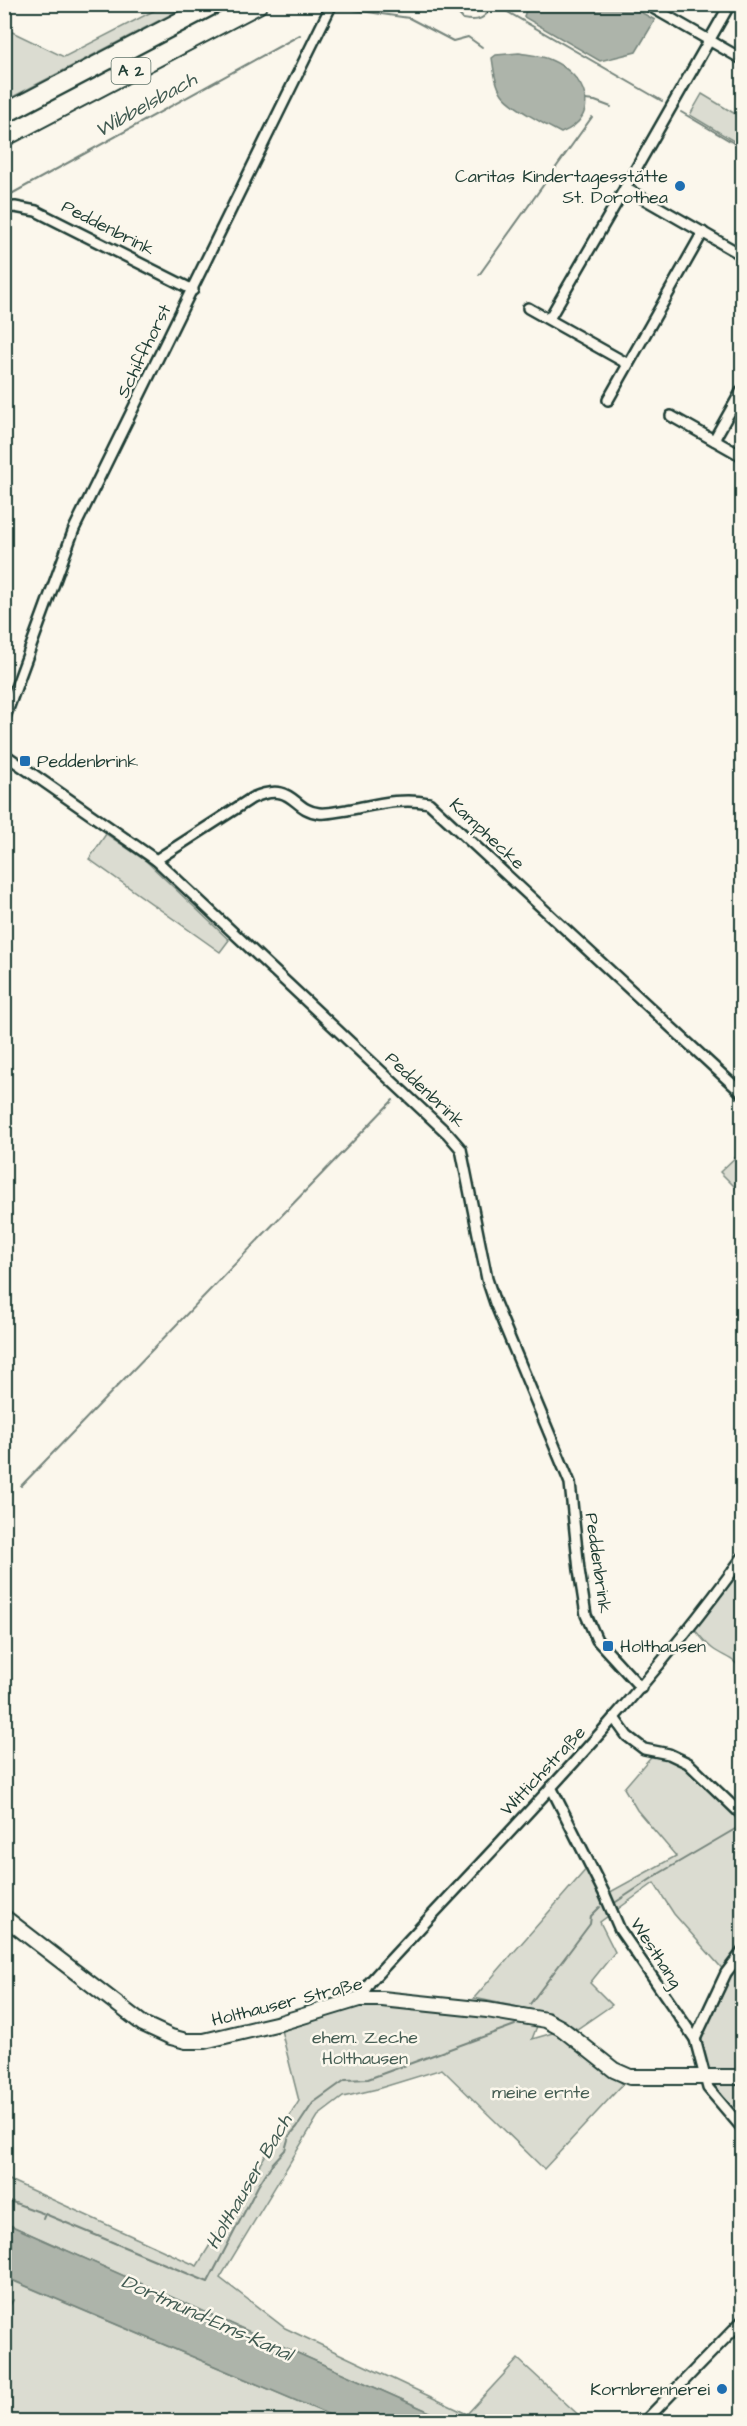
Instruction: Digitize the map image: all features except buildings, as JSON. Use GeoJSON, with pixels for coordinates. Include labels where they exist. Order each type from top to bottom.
{"type":"FeatureCollection","features":[{"type":"Feature","properties":{"kind":"highway","name":"A 2"},"geometry":{"type":"LineString","coordinates":[[4,114],[214,4]]}},
{"type":"Feature","properties":{"kind":"highway","name":"A 2"},"geometry":{"type":"LineString","coordinates":[[4,137],[258,4]]}},
{"type":"Feature","properties":{"kind":"street","name":"Schiffhorst"},"geometry":{"type":"LineString","coordinates":[[4,720],[74,529],[332,4]]}},
{"type":"Feature","properties":{"kind":"street"},"geometry":{"type":"LineString","coordinates":[[646,4],[742,59]]}},
{"type":"Feature","properties":{"kind":"street"},"geometry":{"type":"LineString","coordinates":[[549,319],[730,4]]}},
{"type":"Feature","properties":{"kind":"street"},"geometry":{"type":"LineString","coordinates":[[625,188],[742,255]]}},
{"type":"Feature","properties":{"kind":"street","name":"Peddenbrink"},"geometry":{"type":"LineString","coordinates":[[4,208],[15,207],[36,211],[193,290]]}},
{"type":"Feature","properties":{"kind":"street"},"geometry":{"type":"LineString","coordinates":[[608,400],[703,232]]}},
{"type":"Feature","properties":{"kind":"street"},"geometry":{"type":"LineString","coordinates":[[528,308],[628,364]]}},
{"type":"Feature","properties":{"kind":"street"},"geometry":{"type":"LineString","coordinates":[[714,440],[742,390]]}},
{"type":"Feature","properties":{"kind":"street"},"geometry":{"type":"LineString","coordinates":[[672,416],[742,456]]}},
{"type":"Feature","properties":{"kind":"street","name":"Peddenbrink"},"geometry":{"type":"LineString","coordinates":[[4,754],[156,860],[448,1134],[461,1149],[487,1279],[570,1483],[586,1615],[597,1640],[641,1688]]}},
{"type":"Feature","properties":{"kind":"street","name":"Kamphecke"},"geometry":{"type":"LineString","coordinates":[[156,860],[263,793],[277,792],[287,795],[309,810],[324,813],[400,801],[429,802],[742,1093]]}},
{"type":"Feature","properties":{"kind":"street","name":"Wittichstraße"},"geometry":{"type":"LineString","coordinates":[[359,2000],[385,1966],[641,1688],[692,1627],[742,1558]]}},
{"type":"Feature","properties":{"kind":"street"},"geometry":{"type":"LineString","coordinates":[[614,1718],[627,1736],[644,1749],[669,1754],[688,1763],[742,1815]]}},
{"type":"Feature","properties":{"kind":"street","name":"Westhang"},"geometry":{"type":"LineString","coordinates":[[552,1787],[620,1930],[695,2039],[708,2088],[742,2128]]}},
{"type":"Feature","properties":{"kind":"street","name":"Holthauser Straße"},"geometry":{"type":"LineString","coordinates":[[4,1917],[143,2024],[186,2041],[227,2037],[359,2000],[428,2004],[525,2015],[546,2020],[561,2028],[591,2053],[623,2074],[645,2078],[742,2077]]}},
{"type":"Feature","properties":{"kind":"street"},"geometry":{"type":"LineString","coordinates":[[695,2039],[726,1973],[742,1952]]}},
{"type":"Feature","properties":{"kind":"street"},"geometry":{"type":"LineString","coordinates":[[644,2421],[742,2320]]}},
{"type":"Feature","properties":{"kind":"green space"},"geometry":{"type":"Polygon","coordinates":[[[165,5],[189,5],[5,101],[6,29],[64,57],[165,5]]]}},
{"type":"Feature","properties":{"kind":"green space"},"geometry":{"type":"Polygon","coordinates":[[[702,94],[742,118],[742,146],[690,115],[702,94]]]}},
{"type":"Feature","properties":{"kind":"green space"},"geometry":{"type":"Polygon","coordinates":[[[106,834],[146,861],[229,940],[220,952],[89,859],[106,834]]]}},
{"type":"Feature","properties":{"kind":"green space"},"geometry":{"type":"Polygon","coordinates":[[[742,1151],[742,1194],[720,1172],[742,1151]]]}},
{"type":"Feature","properties":{"kind":"green space"},"geometry":{"type":"Polygon","coordinates":[[[742,1558],[742,1674],[734,1661],[710,1647],[692,1627],[742,1558]]]}},
{"type":"Feature","properties":{"kind":"green space"},"geometry":{"type":"Polygon","coordinates":[[[655,1752],[682,1759],[742,1815],[742,2126],[708,2088],[695,2039],[726,1973],[674,1914],[654,1883],[600,1922],[615,1952],[590,1983],[612,2005],[577,2029],[552,2014],[474,1998],[588,1867],[605,1895],[676,1856],[637,1810],[624,1788],[655,1752]]]}},
{"type":"Feature","properties":{"kind":"green space"},"geometry":{"type":"Polygon","coordinates":[[[360,2002],[539,2021],[532,2039],[556,2032],[623,2084],[544,2169],[442,2069],[343,2097],[318,2116],[220,2278],[285,2328],[467,2414],[518,2359],[585,2421],[450,2421],[5,2223],[5,2178],[197,2266],[299,2101],[280,2026],[360,2002]]]}},
{"type":"Feature","properties":{"kind":"green space"},"geometry":{"type":"Polygon","coordinates":[[[4,2277],[344,2421],[5,2421],[4,2277]]]}},
{"type":"Feature","properties":{"kind":"water"},"geometry":{"type":"Polygon","coordinates":[[[527,5],[628,5],[655,20],[636,52],[600,61],[524,17],[527,5]]]}},
{"type":"Feature","properties":{"kind":"water"},"geometry":{"type":"Polygon","coordinates":[[[519,53],[547,58],[563,67],[581,85],[586,106],[582,117],[574,126],[561,133],[520,110],[502,94],[496,81],[492,58],[496,55],[519,53]]]}},
{"type":"Feature","properties":{"kind":"water","name":"Dortmund-Ems-Kanal"},"geometry":{"type":"Polygon","coordinates":[[[5,2223],[450,2421],[344,2421],[5,2277],[5,2223]]]}},
{"type":"Feature","properties":{"kind":"waterway","name":"Wibbelsbach"},"geometry":{"type":"LineString","coordinates":[[357,9],[389,4]]}},
{"type":"Feature","properties":{"kind":"waterway","name":"Wibbelsbach"},"geometry":{"type":"LineString","coordinates":[[454,4],[455,10],[463,19],[477,20],[488,12]]}},
{"type":"Feature","properties":{"kind":"waterway"},"geometry":{"type":"LineString","coordinates":[[494,4],[662,101]]}},
{"type":"Feature","properties":{"kind":"waterway"},"geometry":{"type":"LineString","coordinates":[[354,10],[409,18],[453,41],[468,37],[482,47]]}},
{"type":"Feature","properties":{"kind":"waterway","name":"Wibbelsbach"},"geometry":{"type":"LineString","coordinates":[[4,198],[300,35]]}},
{"type":"Feature","properties":{"kind":"waterway"},"geometry":{"type":"LineString","coordinates":[[585,100],[611,107]]}},
{"type":"Feature","properties":{"kind":"waterway"},"geometry":{"type":"LineString","coordinates":[[681,112],[742,148]]}},
{"type":"Feature","properties":{"kind":"waterway"},"geometry":{"type":"LineString","coordinates":[[479,275],[592,117]]}},
{"type":"Feature","properties":{"kind":"waterway"},"geometry":{"type":"LineString","coordinates":[[21,1486],[393,1100]]}},
{"type":"Feature","properties":{"kind":"waterway"},"geometry":{"type":"LineString","coordinates":[[4,1517],[10,1503]]}},
{"type":"Feature","properties":{"kind":"waterway","name":"Holthauser Bach"},"geometry":{"type":"LineString","coordinates":[[616,1902],[660,1873],[742,1825]]}},
{"type":"Feature","properties":{"kind":"waterway","name":"Holthauser Bach"},"geometry":{"type":"LineString","coordinates":[[530,2004],[590,1924],[591,1916],[600,1907]]}},
{"type":"Feature","properties":{"kind":"waterway","name":"Holthauser Bach"},"geometry":{"type":"LineString","coordinates":[[45,2214],[208,2282],[258,2186],[272,2164],[285,2150],[289,2136],[313,2103],[345,2080],[368,2079],[515,2025]]}},
{"type":"Feature","properties":{"kind":"waterway"},"geometry":{"type":"LineString","coordinates":[[4,2199],[45,2214],[43,2219]]}},
{"type":"Feature","properties":{"kind":"waterway","name":"Holthauser Bach"},"geometry":{"type":"LineString","coordinates":[[4,2315],[13,2300]]}},
{"type":"Feature","properties":{"kind":"place","name":"Caritas Kindertagesstätte St. Dorothea"},"geometry":{"type":"Point","coordinates":[680,186]}},
{"type":"Feature","properties":{"kind":"place","name":"Peddenbrink"},"geometry":{"type":"Point","coordinates":[25,761]}},
{"type":"Feature","properties":{"kind":"place","name":"Holthausen"},"geometry":{"type":"Point","coordinates":[608,1646]}},
{"type":"Feature","properties":{"kind":"place","name":"Kornbrennerei"},"geometry":{"type":"Point","coordinates":[722,2389]}},
{"type":"Feature","properties":{"kind":"park label","name":"ehem. Zeche Holthausen"},"geometry":{"type":"Point","coordinates":[365,2047]}},
{"type":"Feature","properties":{"kind":"park label","name":"meine ernte"},"geometry":{"type":"Point","coordinates":[541,2092]}}]}
